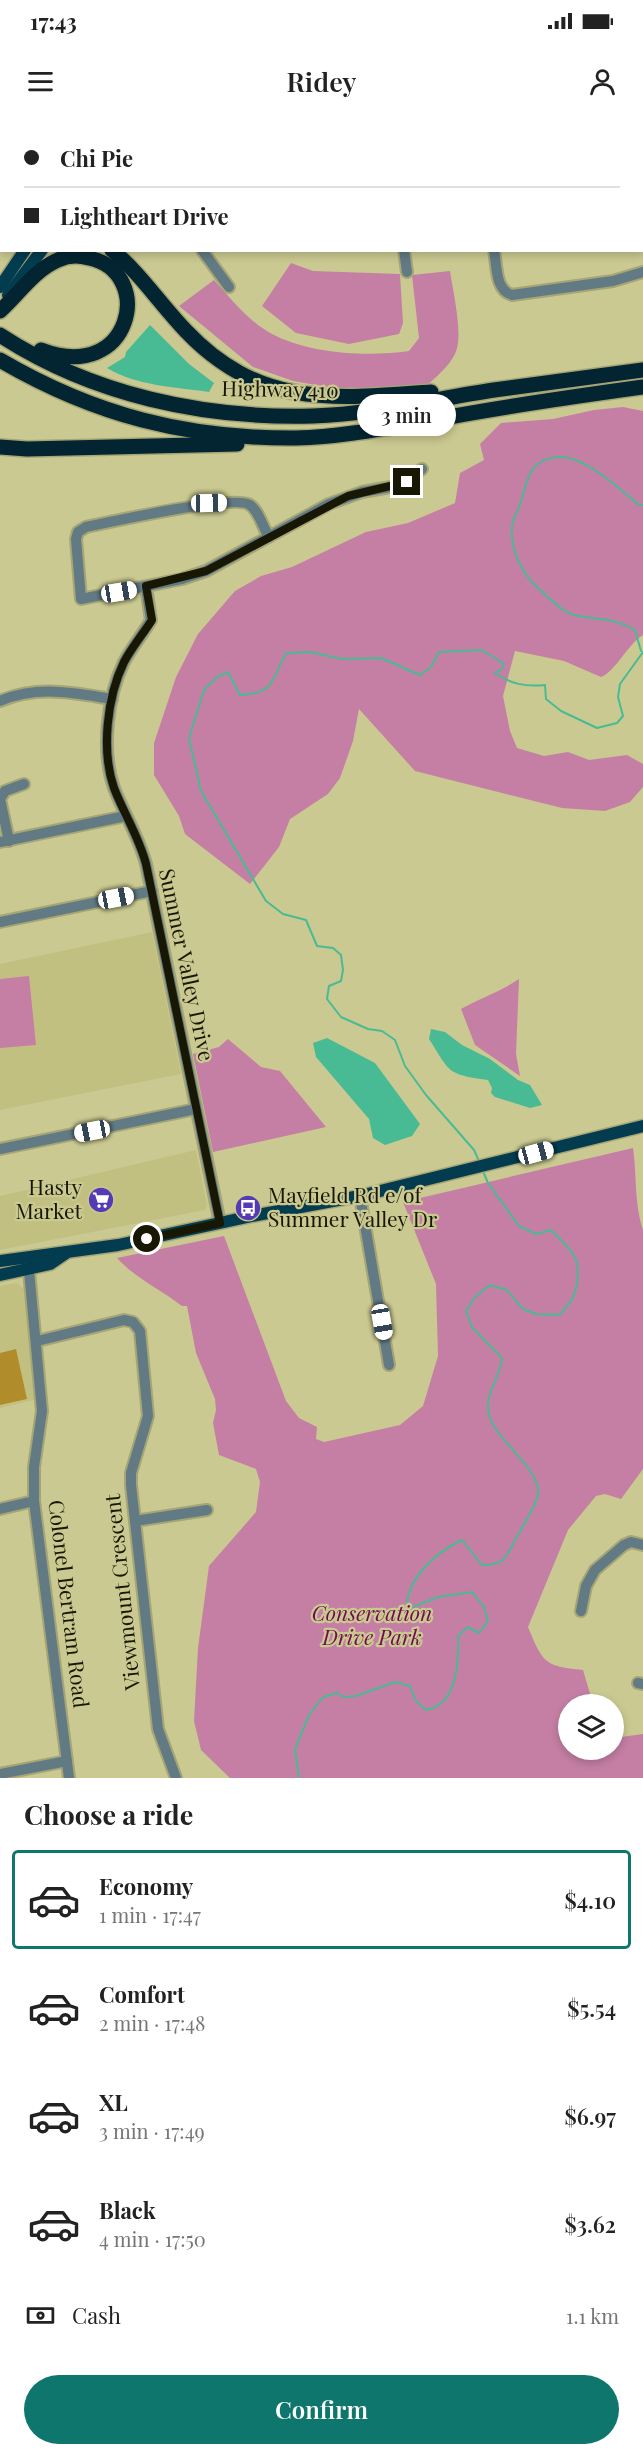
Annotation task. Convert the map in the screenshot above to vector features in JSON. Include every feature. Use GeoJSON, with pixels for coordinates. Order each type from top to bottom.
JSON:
{"type":"FeatureCollection","features":[{"type":"Feature","properties":{"kind":"highway"},"geometry":{"type":"LineString","coordinates":[[114,252],[133,268],[185,331],[205,349],[239,374],[272,388],[294,394],[338,398],[468,389],[491,391]]}},
{"type":"Feature","properties":{"kind":"highway"},"geometry":{"type":"LineString","coordinates":[[0,333],[63,356],[89,356],[114,342],[125,323],[127,301],[117,275],[93,255],[59,259],[33,276],[1,307]]}},
{"type":"Feature","properties":{"kind":"highway","name":"Highway 410"},"geometry":{"type":"LineString","coordinates":[[0,333],[27,352],[86,380],[140,397],[228,412],[314,416],[373,410],[643,370]]}},
{"type":"Feature","properties":{"kind":"highway","name":"Highway 410"},"geometry":{"type":"LineString","coordinates":[[0,360],[68,396],[142,422],[187,431],[224,435],[298,438],[381,428],[543,400],[643,387]]}},
{"type":"Feature","properties":{"kind":"highway"},"geometry":{"type":"LineString","coordinates":[[0,447],[27,449],[222,445],[282,442],[298,438]]}},
{"type":"Feature","properties":{"kind":"main road"},"geometry":{"type":"LineString","coordinates":[[0,287],[24,252]]}},
{"type":"Feature","properties":{"kind":"main road"},"geometry":{"type":"LineString","coordinates":[[1,307],[41,252]]}},
{"type":"Feature","properties":{"kind":"main road"},"geometry":{"type":"LineString","coordinates":[[0,1261],[50,1264],[69,1252],[118,1245],[360,1196],[643,1126]]}},
{"type":"Feature","properties":{"kind":"main road"},"geometry":{"type":"LineString","coordinates":[[0,1275],[28,1263]]}},
{"type":"Feature","properties":{"kind":"street"},"geometry":{"type":"LineString","coordinates":[[203,252],[229,287]]}},
{"type":"Feature","properties":{"kind":"street"},"geometry":{"type":"LineString","coordinates":[[404,252],[407,272]]}},
{"type":"Feature","properties":{"kind":"street"},"geometry":{"type":"LineString","coordinates":[[494,252],[500,285],[505,292],[512,295],[613,281],[643,272]]}},
{"type":"Feature","properties":{"kind":"street"},"geometry":{"type":"LineString","coordinates":[[268,537],[253,508],[244,502],[202,504],[86,527],[78,532],[76,539],[81,599],[206,571],[348,496],[402,485],[422,469]]}},
{"type":"Feature","properties":{"kind":"street","name":"Summer Valley Drive"},"geometry":{"type":"LineString","coordinates":[[146,586],[152,620],[124,663],[112,699],[108,738],[110,769],[113,784],[143,851],[220,1223]]}},
{"type":"Feature","properties":{"kind":"street"},"geometry":{"type":"LineString","coordinates":[[0,701],[20,694],[48,690],[112,699]]}},
{"type":"Feature","properties":{"kind":"street"},"geometry":{"type":"LineString","coordinates":[[24,784],[8,789],[0,799],[5,842],[126,816]]}},
{"type":"Feature","properties":{"kind":"street"},"geometry":{"type":"LineString","coordinates":[[0,922],[152,891]]}},
{"type":"Feature","properties":{"kind":"street"},"geometry":{"type":"LineString","coordinates":[[0,1149],[196,1109]]}},
{"type":"Feature","properties":{"kind":"street"},"geometry":{"type":"LineString","coordinates":[[360,1196],[389,1365]]}},
{"type":"Feature","properties":{"kind":"street","name":"Colonel Bertram Road"},"geometry":{"type":"LineString","coordinates":[[28,1263],[37,1341],[42,1424],[34,1467],[34,1501],[69,1778]]}},
{"type":"Feature","properties":{"kind":"street","name":"Viewmount Crescent"},"geometry":{"type":"LineString","coordinates":[[37,1341],[124,1320],[133,1322],[140,1331],[148,1403],[145,1429],[131,1473],[158,1729],[176,1778]]}},
{"type":"Feature","properties":{"kind":"street"},"geometry":{"type":"LineString","coordinates":[[0,1509],[34,1501]]}},
{"type":"Feature","properties":{"kind":"street"},"geometry":{"type":"LineString","coordinates":[[135,1521],[207,1510]]}},
{"type":"Feature","properties":{"kind":"street"},"geometry":{"type":"LineString","coordinates":[[580,1611],[586,1586],[595,1570],[624,1545],[631,1542],[643,1545]]}},
{"type":"Feature","properties":{"kind":"street"},"geometry":{"type":"LineString","coordinates":[[0,1774],[68,1761]]}},
{"type":"Feature","properties":{"kind":"shaded area"},"geometry":{"type":"Polygon","coordinates":[[[150,325],[189,364],[214,383],[209,392],[143,382],[107,368],[125,357],[126,352],[150,325]]]}},
{"type":"Feature","properties":{"kind":"shaded area"},"geometry":{"type":"Polygon","coordinates":[[[152,932],[181,1074],[0,1110],[0,964],[152,932]]]}},
{"type":"Feature","properties":{"kind":"shaded area"},"geometry":{"type":"Polygon","coordinates":[[[431,1029],[445,1032],[462,1045],[490,1059],[518,1080],[530,1085],[542,1105],[530,1108],[495,1097],[491,1093],[492,1088],[488,1080],[464,1076],[451,1070],[429,1039],[431,1029]]]}},
{"type":"Feature","properties":{"kind":"shaded area"},"geometry":{"type":"Polygon","coordinates":[[[327,1038],[375,1063],[420,1124],[412,1136],[385,1145],[373,1138],[369,1119],[316,1057],[313,1043],[327,1038]]]}},
{"type":"Feature","properties":{"kind":"shaded area"},"geometry":{"type":"Polygon","coordinates":[[[196,1150],[207,1205],[205,1210],[0,1250],[0,1196],[196,1150]]]}},
{"type":"Feature","properties":{"kind":"shaded area"},"geometry":{"type":"Polygon","coordinates":[[[17,1283],[24,1289],[34,1400],[0,1408],[0,1286],[17,1283]]]}},
{"type":"Feature","properties":{"kind":"green space"},"geometry":{"type":"Polygon","coordinates":[[[291,263],[313,271],[400,274],[403,323],[399,334],[349,344],[296,333],[262,306],[291,263]]]}},
{"type":"Feature","properties":{"kind":"green space"},"geometry":{"type":"Polygon","coordinates":[[[450,271],[458,321],[457,348],[449,363],[428,385],[350,391],[293,381],[253,367],[179,306],[214,280],[256,323],[287,341],[321,350],[358,354],[409,351],[419,338],[412,275],[450,271]]]}},
{"type":"Feature","properties":{"kind":"green space"},"geometry":{"type":"Polygon","coordinates":[[[623,407],[643,411],[643,635],[612,669],[601,677],[564,661],[515,651],[503,696],[510,731],[517,748],[544,756],[568,752],[589,760],[627,755],[643,764],[643,787],[630,802],[605,811],[562,808],[415,771],[359,709],[353,741],[340,778],[328,794],[290,819],[279,847],[250,884],[185,834],[179,816],[154,775],[154,743],[176,677],[198,634],[235,591],[261,576],[292,567],[366,532],[408,523],[455,503],[460,473],[484,460],[480,444],[501,423],[553,419],[594,410],[623,407]]]}},
{"type":"Feature","properties":{"kind":"green space"},"geometry":{"type":"Polygon","coordinates":[[[29,976],[36,1045],[0,1048],[0,979],[29,976]]]}},
{"type":"Feature","properties":{"kind":"green space"},"geometry":{"type":"Polygon","coordinates":[[[519,979],[516,1054],[520,1076],[475,1045],[461,1009],[519,979]]]}},
{"type":"Feature","properties":{"kind":"green space"},"geometry":{"type":"Polygon","coordinates":[[[228,1039],[261,1067],[280,1071],[326,1127],[213,1152],[193,1054],[219,1047],[228,1039]]]}},
{"type":"Feature","properties":{"kind":"green space","name":"Conservation Drive Park"},"geometry":{"type":"Polygon","coordinates":[[[633,1148],[637,1200],[643,1230],[643,1469],[621,1499],[605,1494],[596,1496],[568,1530],[528,1627],[537,1648],[546,1660],[560,1667],[583,1670],[590,1694],[558,1694],[558,1760],[624,1760],[624,1737],[643,1734],[643,1778],[230,1778],[201,1750],[194,1721],[198,1648],[209,1566],[256,1512],[260,1482],[256,1469],[219,1455],[213,1423],[216,1410],[215,1399],[196,1353],[187,1306],[182,1306],[117,1258],[224,1236],[286,1401],[299,1418],[317,1427],[316,1439],[324,1442],[400,1425],[423,1406],[438,1356],[436,1284],[403,1202],[633,1148]]]}},
{"type":"Feature","properties":{"kind":"building"},"geometry":{"type":"Polygon","coordinates":[[[16,1349],[27,1399],[0,1405],[0,1353],[16,1349]]]}},
{"type":"Feature","properties":{"kind":"waterway"},"geometry":{"type":"LineString","coordinates":[[641,651],[635,630],[611,621],[583,617],[565,611],[532,582],[515,552],[512,527],[531,472],[541,462],[558,457],[579,461],[590,467],[639,505],[643,505]]}},
{"type":"Feature","properties":{"kind":"waterway"},"geometry":{"type":"LineString","coordinates":[[479,1161],[474,1150],[426,1095],[405,1066],[395,1040],[382,1031],[368,1029],[341,1017],[327,999],[329,986],[341,981],[343,970],[341,955],[333,948],[317,946],[306,920],[283,914],[266,901],[201,791],[189,738],[204,690],[217,677],[228,672],[240,695],[260,691],[271,683],[286,653],[310,652],[342,659],[381,658],[420,675],[431,667],[439,652],[482,650],[504,664],[502,669],[495,673],[518,684],[545,685],[546,699],[561,711],[597,728],[617,723],[623,716],[618,697],[620,684],[643,652]]}},
{"type":"Feature","properties":{"kind":"waterway"},"geometry":{"type":"LineString","coordinates":[[299,1778],[295,1749],[309,1715],[323,1697],[337,1693],[344,1697],[356,1696],[395,1682],[410,1686],[416,1701],[426,1710],[444,1700],[454,1681],[458,1658],[458,1636],[468,1627],[479,1633],[488,1621],[484,1607],[472,1592],[438,1597],[413,1607],[407,1603],[413,1583],[434,1558],[462,1540],[482,1565],[500,1562],[509,1552],[537,1500],[537,1485],[533,1476],[495,1427],[488,1410],[488,1402],[502,1358],[472,1327],[466,1311],[475,1297],[490,1285],[507,1290],[523,1309],[536,1314],[559,1315],[573,1297],[578,1273],[576,1259],[564,1242],[551,1230],[536,1234],[519,1226],[488,1183],[482,1169]]}},
{"type":"Feature","properties":{"kind":"place","name":"Hasty Market"},"geometry":{"type":"Point","coordinates":[101,1200]}},
{"type":"Feature","properties":{"kind":"place","name":"Mayfield Rd e/of Summer Valley Dr"},"geometry":{"type":"Point","coordinates":[248,1208]}},
{"type":"Feature","properties":{"kind":"route"},"geometry":{"type":"LineString","coordinates":[[147,1239],[220,1223],[143,851],[113,784],[108,754],[112,699],[119,674],[129,654],[152,620],[146,586],[182,579],[206,571],[348,496],[407,482]]}}]}
